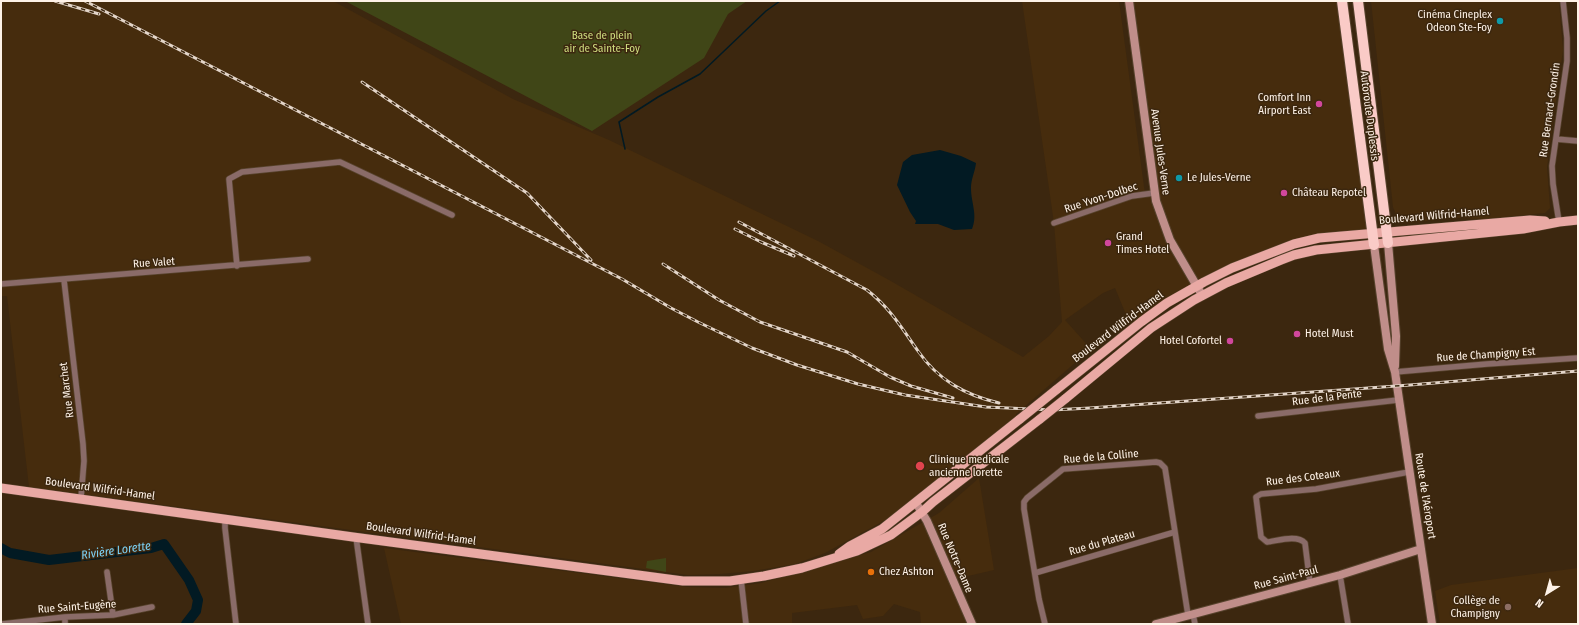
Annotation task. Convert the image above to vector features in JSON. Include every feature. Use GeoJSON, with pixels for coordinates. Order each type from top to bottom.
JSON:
{"type":"FeatureCollection","features":[{"type":"Feature","properties":{"kind":"highway","name":"Autoroute Duplessis"},"geometry":{"type":"LineString","coordinates":[[1342,1],[1373,233]]}},
{"type":"Feature","properties":{"kind":"highway","name":"Autoroute Duplessis"},"geometry":{"type":"LineString","coordinates":[[1358,1],[1388,232]]}},
{"type":"Feature","properties":{"kind":"highway","name":"Route de l'Aéroport"},"geometry":{"type":"LineString","coordinates":[[1388,232],[1388,243]]}},
{"type":"Feature","properties":{"kind":"highway","name":"Route de l'Aéroport"},"geometry":{"type":"LineString","coordinates":[[1373,233],[1374,245]]}},
{"type":"Feature","properties":{"kind":"main road","name":"Boulevard Wilfrid-Hamel"},"geometry":{"type":"LineString","coordinates":[[837,556],[850,546],[882,529],[916,503],[1141,322],[1172,300],[1232,268],[1306,241],[1373,233],[1530,220],[1559,222]]}},
{"type":"Feature","properties":{"kind":"main road","name":"Boulevard Wilfrid-Hamel"},"geometry":{"type":"LineString","coordinates":[[1,488],[81,498],[356,538],[683,581],[709,582],[741,579],[802,568],[857,551],[891,536],[1040,419],[1151,328],[1202,295],[1236,279],[1294,255],[1316,250],[1523,229],[1578,220]]}},
{"type":"Feature","properties":{"kind":"street","name":"Avenue Jules-Verne"},"geometry":{"type":"LineString","coordinates":[[1128,1],[1154,193],[1159,214],[1167,234],[1202,295]]}},
{"type":"Feature","properties":{"kind":"street","name":"Rue Bernard-Grondin"},"geometry":{"type":"LineString","coordinates":[[1559,222],[1552,184],[1553,156],[1567,50],[1563,1]]}},
{"type":"Feature","properties":{"kind":"street"},"geometry":{"type":"LineString","coordinates":[[1556,139],[1578,140]]}},
{"type":"Feature","properties":{"kind":"street"},"geometry":{"type":"LineString","coordinates":[[237,266],[229,180],[242,172],[340,162],[452,215]]}},
{"type":"Feature","properties":{"kind":"street","name":"Rue Yvon-Dolbec"},"geometry":{"type":"LineString","coordinates":[[1054,224],[1132,196],[1154,193]]}},
{"type":"Feature","properties":{"kind":"street","name":"Route de l'Aéroport"},"geometry":{"type":"LineString","coordinates":[[1388,243],[1396,336],[1395,372],[1398,400],[1432,624]]}},
{"type":"Feature","properties":{"kind":"street","name":"Route de l'Aéroport"},"geometry":{"type":"LineString","coordinates":[[1374,245],[1388,349],[1395,372]]}},
{"type":"Feature","properties":{"kind":"street","name":"Rue Valet"},"geometry":{"type":"LineString","coordinates":[[1,284],[237,266],[308,259]]}},
{"type":"Feature","properties":{"kind":"street","name":"Rue Marchet"},"geometry":{"type":"LineString","coordinates":[[64,280],[83,444],[84,461],[81,498]]}},
{"type":"Feature","properties":{"kind":"street","name":"Rue de Champigny Est"},"geometry":{"type":"LineString","coordinates":[[1395,372],[1578,358]]}},
{"type":"Feature","properties":{"kind":"street","name":"Rue de la Pente"},"geometry":{"type":"LineString","coordinates":[[1258,416],[1398,400]]}},
{"type":"Feature","properties":{"kind":"street","name":"Rue de la Colline"},"geometry":{"type":"LineString","coordinates":[[1045,624],[1038,599],[1024,502],[1063,469],[1156,462],[1160,463],[1165,468],[1190,615],[1195,624]]}},
{"type":"Feature","properties":{"kind":"street","name":"Rue des Coteaux"},"geometry":{"type":"LineString","coordinates":[[1310,583],[1305,543],[1302,540],[1297,539],[1267,542],[1261,537],[1256,497],[1261,494],[1316,489],[1409,472]]}},
{"type":"Feature","properties":{"kind":"street","name":"Rue Notre-Dame"},"geometry":{"type":"LineString","coordinates":[[916,503],[928,522],[972,624]]}},
{"type":"Feature","properties":{"kind":"street"},"geometry":{"type":"LineString","coordinates":[[225,519],[236,624]]}},
{"type":"Feature","properties":{"kind":"street","name":"Rue du Plateau"},"geometry":{"type":"LineString","coordinates":[[1035,573],[1175,532]]}},
{"type":"Feature","properties":{"kind":"street"},"geometry":{"type":"LineString","coordinates":[[356,538],[368,624]]}},
{"type":"Feature","properties":{"kind":"street","name":"Rue Saint-Paul"},"geometry":{"type":"LineString","coordinates":[[1156,624],[1340,575],[1421,549]]}},
{"type":"Feature","properties":{"kind":"street"},"geometry":{"type":"LineString","coordinates":[[107,572],[113,616]]}},
{"type":"Feature","properties":{"kind":"street"},"geometry":{"type":"LineString","coordinates":[[1340,575],[1348,624]]}},
{"type":"Feature","properties":{"kind":"street"},"geometry":{"type":"LineString","coordinates":[[741,579],[746,624]]}},
{"type":"Feature","properties":{"kind":"street","name":"Rue Saint-Eugène"},"geometry":{"type":"LineString","coordinates":[[2,624],[65,617],[113,616],[152,607]]}},
{"type":"Feature","properties":{"kind":"street"},"geometry":{"type":"LineString","coordinates":[[65,617],[65,624]]}},
{"type":"Feature","properties":{"kind":"shaded area"},"geometry":{"type":"Polygon","coordinates":[[[1,1],[333,1],[513,99],[609,140],[818,241],[1023,357],[1049,336],[1062,322],[1054,223],[1022,1],[1119,1],[1145,194],[1154,193],[1129,1],[1342,1],[1373,233],[1319,238],[1232,268],[1132,329],[1115,288],[1103,293],[1065,320],[1091,349],[1016,414],[1020,425],[889,518],[825,553],[795,564],[753,571],[688,575],[29,487],[7,296],[1,296],[1,1]]]}},
{"type":"Feature","properties":{"kind":"shaded area"},"geometry":{"type":"Polygon","coordinates":[[[1371,1],[1559,1],[1563,50],[1547,167],[1550,208],[1545,213],[1485,219],[1459,218],[1406,223],[1399,222],[1393,207],[1371,1]]]}},
{"type":"Feature","properties":{"kind":"shaded area"},"geometry":{"type":"Polygon","coordinates":[[[979,478],[994,570],[955,579],[972,624],[921,624],[920,612],[894,604],[883,616],[863,619],[857,605],[792,613],[792,624],[401,624],[384,548],[688,587],[725,588],[761,583],[871,552],[939,513],[979,478]]]}},
{"type":"Feature","properties":{"kind":"shaded area","name":"Collège de Champigny"},"geometry":{"type":"Polygon","coordinates":[[[1578,568],[1578,624],[1440,624],[1435,591],[1451,585],[1578,568]]]}},
{"type":"Feature","properties":{"kind":"green space","name":"Base de plein air de Sainte-Foy"},"geometry":{"type":"Polygon","coordinates":[[[345,1],[747,1],[728,14],[704,58],[592,131],[345,1]]]}},
{"type":"Feature","properties":{"kind":"green space"},"geometry":{"type":"Polygon","coordinates":[[[666,558],[666,572],[646,568],[647,561],[666,558]]]}},
{"type":"Feature","properties":{"kind":"water"},"geometry":{"type":"Polygon","coordinates":[[[940,150],[961,156],[976,163],[971,185],[974,214],[974,224],[972,229],[954,230],[938,224],[915,224],[916,221],[897,185],[903,162],[912,155],[940,150]]]}},
{"type":"Feature","properties":{"kind":"waterway"},"geometry":{"type":"LineString","coordinates":[[625,149],[619,122],[658,97],[700,74],[766,11],[780,1]]}},
{"type":"Feature","properties":{"kind":"waterway","name":"Rivière Lorette"},"geometry":{"type":"LineString","coordinates":[[1,548],[10,553],[49,560],[151,548],[164,544],[189,580],[198,600],[196,611],[186,624]]}},
{"type":"Feature","properties":{"kind":"railway"},"geometry":{"type":"LineString","coordinates":[[55,1],[99,14]]}},
{"type":"Feature","properties":{"kind":"railway"},"geometry":{"type":"LineString","coordinates":[[85,1],[622,279],[698,322],[752,348],[797,365],[858,384],[905,395],[986,407],[1052,410],[1410,385],[1578,371]]}},
{"type":"Feature","properties":{"kind":"railway"},"geometry":{"type":"LineString","coordinates":[[362,82],[527,193],[591,260]]}},
{"type":"Feature","properties":{"kind":"railway"},"geometry":{"type":"LineString","coordinates":[[739,222],[867,290],[889,311],[926,361],[943,378],[975,396],[999,403]]}},
{"type":"Feature","properties":{"kind":"railway"},"geometry":{"type":"LineString","coordinates":[[735,229],[794,256]]}},
{"type":"Feature","properties":{"kind":"railway"},"geometry":{"type":"LineString","coordinates":[[663,264],[719,300],[760,322],[847,352],[890,377],[911,386],[953,398]]}},
{"type":"Feature","properties":{"kind":"place","name":"Cinéma Cineplex Odeon Ste-Foy"},"geometry":{"type":"Point","coordinates":[1500,21]}},
{"type":"Feature","properties":{"kind":"place","name":"Comfort Inn Airport East"},"geometry":{"type":"Point","coordinates":[1319,104]}},
{"type":"Feature","properties":{"kind":"place","name":"Le Jules-Verne"},"geometry":{"type":"Point","coordinates":[1179,178]}},
{"type":"Feature","properties":{"kind":"place","name":"Château Repotel"},"geometry":{"type":"Point","coordinates":[1284,193]}},
{"type":"Feature","properties":{"kind":"place","name":"Grand Times Hotel"},"geometry":{"type":"Point","coordinates":[1108,243]}},
{"type":"Feature","properties":{"kind":"place","name":"Hotel Must"},"geometry":{"type":"Point","coordinates":[1297,334]}},
{"type":"Feature","properties":{"kind":"place","name":"Hotel Cofortel"},"geometry":{"type":"Point","coordinates":[1230,341]}},
{"type":"Feature","properties":{"kind":"place","name":"Clinique medicale ancienne lorette"},"geometry":{"type":"Point","coordinates":[920,466]}},
{"type":"Feature","properties":{"kind":"place","name":"Chez Ashton"},"geometry":{"type":"Point","coordinates":[871,572]}},
{"type":"Feature","properties":{"kind":"place","name":"Collège de Champigny"},"geometry":{"type":"Point","coordinates":[1508,607]}}]}
